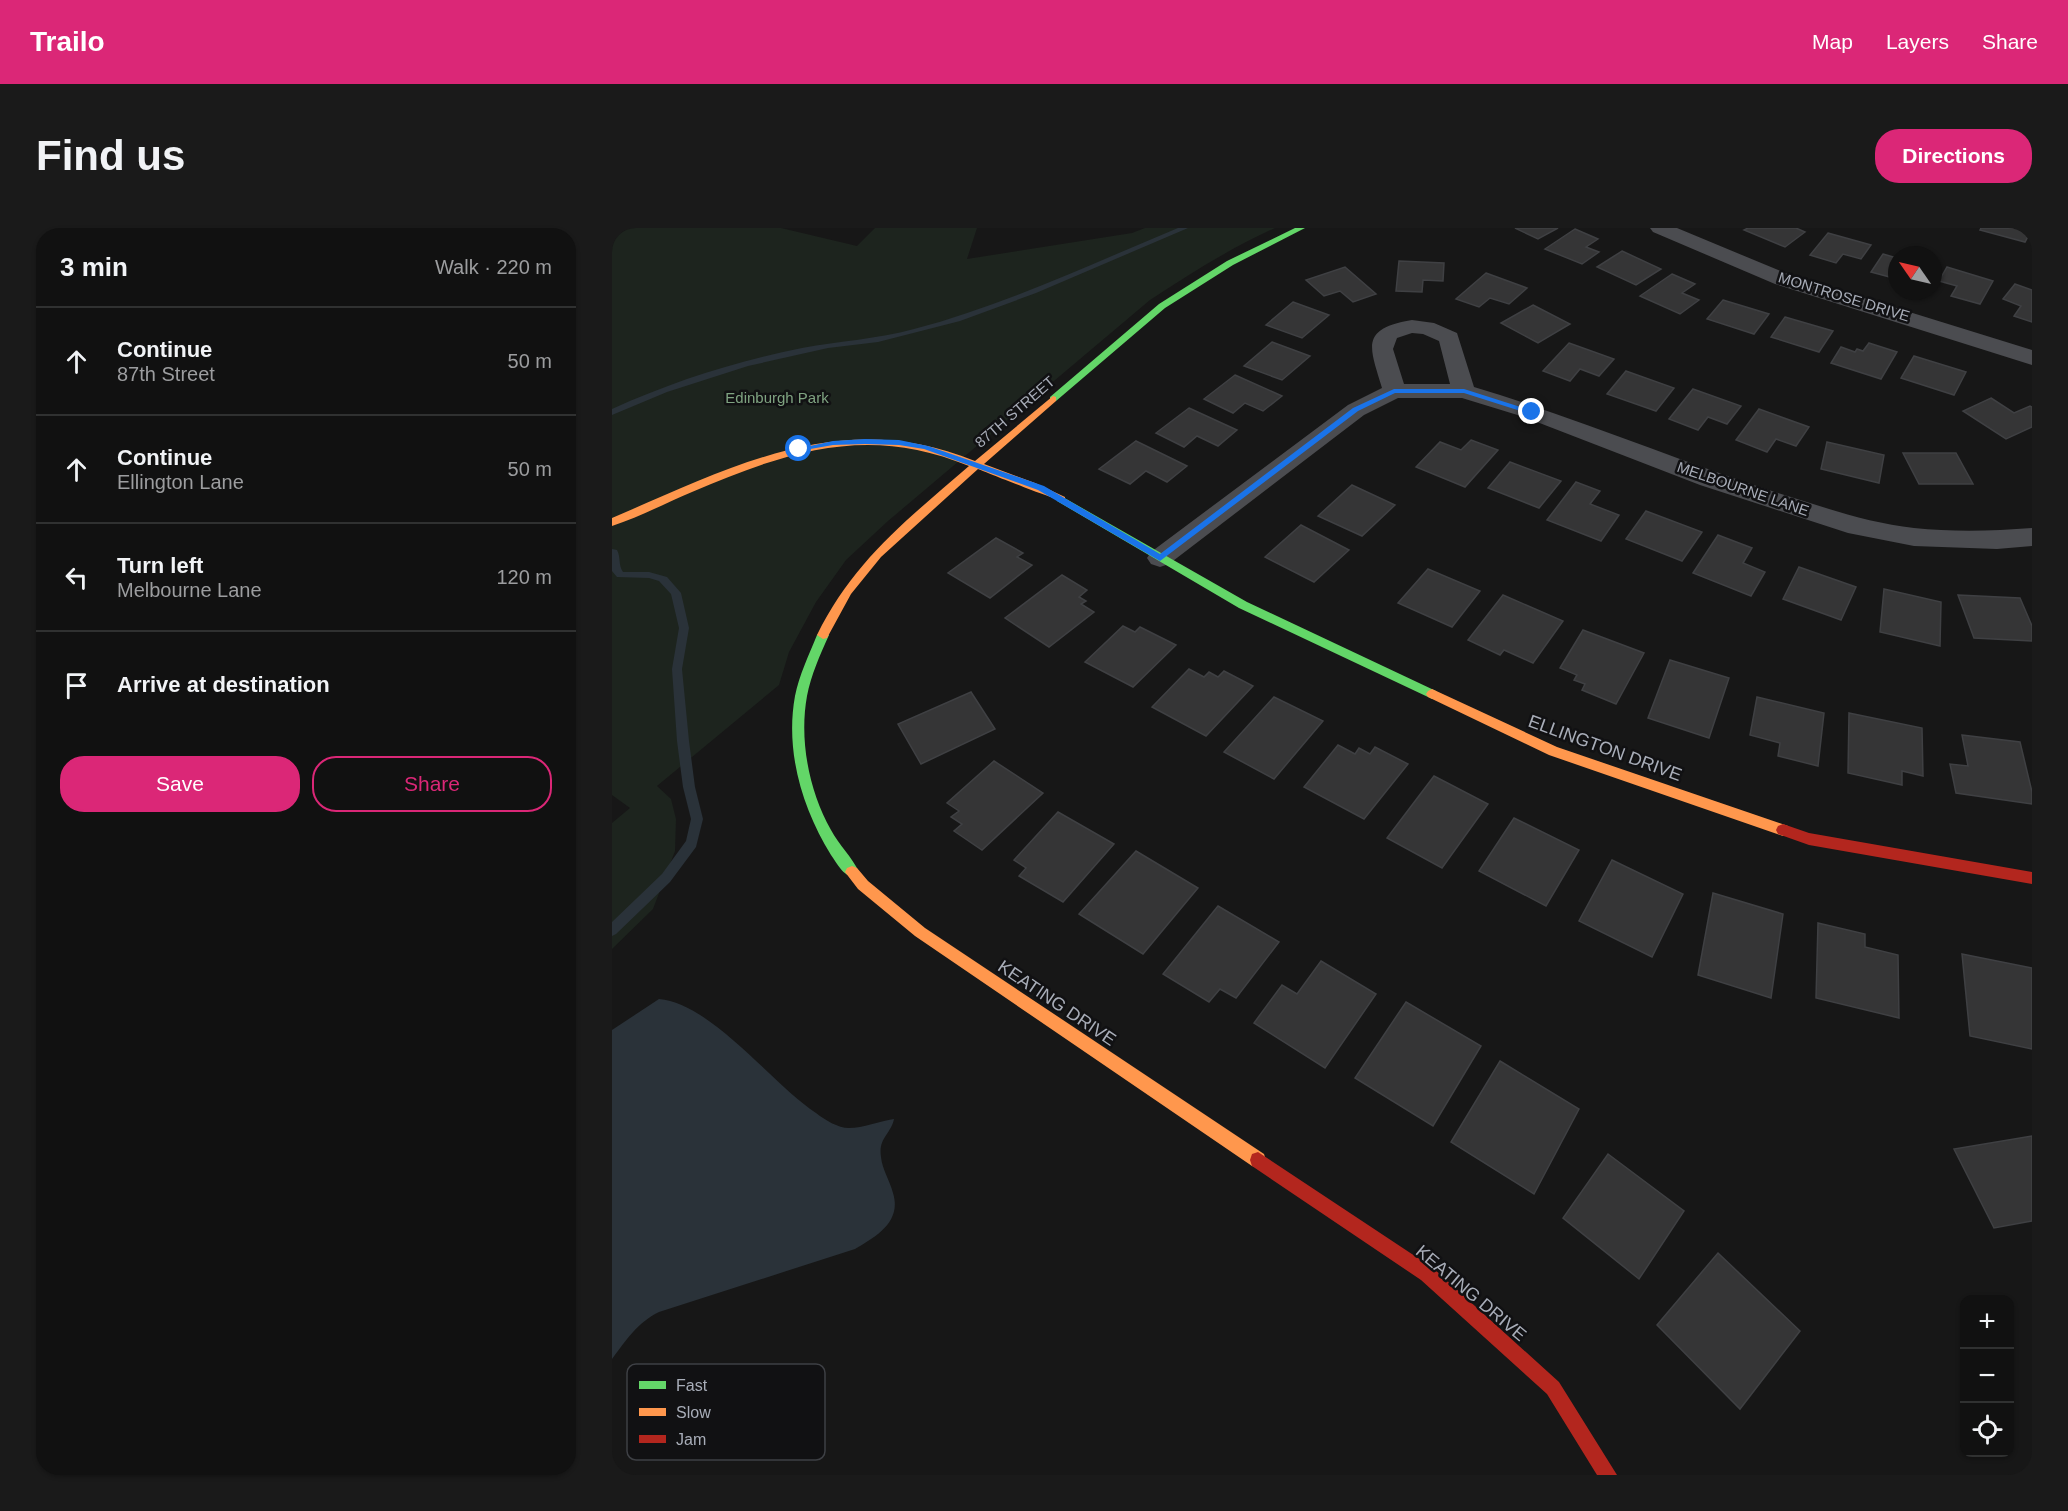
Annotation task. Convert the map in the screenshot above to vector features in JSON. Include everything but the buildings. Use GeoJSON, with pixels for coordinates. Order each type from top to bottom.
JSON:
{"type":"FeatureCollection","features":[{"type":"Feature","properties":{"kind":"street","name":"87TH STREET"},"geometry":{"type":"LineString","coordinates":[[612,522],[766,459],[799,449],[833,443],[899,442],[926,447],[978,466],[1162,306],[1230,263],[1301,228]]}},
{"type":"Feature","properties":{"kind":"street","name":"MONTROSE DRIVE"},"geometry":{"type":"LineString","coordinates":[[1660,228],[1731,260],[1799,285],[1959,333],[2032,358]]}},
{"type":"Feature","properties":{"kind":"street"},"geometry":{"type":"LineString","coordinates":[[1394,391],[1382,349],[1387,334],[1404,326],[1431,327],[1449,338],[1464,391]]}},
{"type":"Feature","properties":{"kind":"street","name":"MELBOURNE LANE"},"geometry":{"type":"LineString","coordinates":[[1160,558],[1356,410],[1394,391],[1464,391],[1532,412],[1719,482],[1848,524],[1914,537],[1997,540],[2032,537]]}},
{"type":"Feature","properties":{"kind":"street","name":"ELLINGTON DRIVE"},"geometry":{"type":"LineString","coordinates":[[978,466],[1041,488],[1243,605],[1553,751],[1809,839],[2032,878]]}},
{"type":"Feature","properties":{"kind":"street","name":"KEATING DRIVE"},"geometry":{"type":"LineString","coordinates":[[978,466],[908,524],[867,563],[836,607],[815,653],[801,704],[801,758],[812,809],[834,851],[863,885],[920,932],[1427,1274],[1554,1388],[1608,1475]]}},
{"type":"Feature","properties":{"kind":"green space","name":"Edinburgh Park"},"geometry":{"type":"Polygon","coordinates":[[[612,228],[781,228],[857,246],[875,228],[977,228],[967,259],[1132,233],[1145,228],[1275,228],[1211,261],[1150,300],[888,521],[846,560],[816,602],[789,652],[779,685],[657,786],[671,799],[676,819],[675,851],[653,909],[612,949],[612,823],[630,808],[612,795],[612,228]]]}},
{"type":"Feature","properties":{"kind":"shaded area"},"geometry":{"type":"Polygon","coordinates":[[[659,999],[679,1004],[699,1014],[720,1029],[799,1100],[832,1123],[840,1127],[854,1128],[894,1119],[881,1145],[881,1157],[893,1193],[894,1212],[879,1234],[855,1249],[651,1316],[638,1326],[612,1359],[612,1030],[659,999]]]}},
{"type":"Feature","properties":{"kind":"waterway"},"geometry":{"type":"LineString","coordinates":[[612,412],[691,380],[745,364],[828,346],[878,340],[957,319],[1034,291],[1184,228]]}},
{"type":"Feature","properties":{"kind":"waterway"},"geometry":{"type":"LineString","coordinates":[[612,930],[666,878],[692,843],[697,819],[689,787],[683,741],[677,669],[684,628],[676,593],[663,579],[649,575],[620,575],[615,568],[614,552]]}},
{"type":"Feature","properties":{"kind":"traffic: fast"},"geometry":{"type":"LineString","coordinates":[[1053,399],[1162,306],[1230,263],[1301,228]]}},
{"type":"Feature","properties":{"kind":"traffic: fast"},"geometry":{"type":"LineString","coordinates":[[1061,499],[1243,605],[1432,694]]}},
{"type":"Feature","properties":{"kind":"traffic: fast"},"geometry":{"type":"LineString","coordinates":[[823,635],[801,696],[800,750],[803,772],[816,815],[826,835],[852,872]]}},
{"type":"Feature","properties":{"kind":"traffic: slow"},"geometry":{"type":"LineString","coordinates":[[823,635],[847,591],[877,554],[1053,399]]}},
{"type":"Feature","properties":{"kind":"traffic: slow"},"geometry":{"type":"LineString","coordinates":[[612,522],[764,460],[804,449],[844,443],[884,441],[925,447],[1022,481],[1061,499]]}},
{"type":"Feature","properties":{"kind":"traffic: slow"},"geometry":{"type":"LineString","coordinates":[[1432,694],[1553,751],[1783,830]]}},
{"type":"Feature","properties":{"kind":"traffic: slow"},"geometry":{"type":"LineString","coordinates":[[852,872],[863,885],[920,932],[1258,1160]]}},
{"type":"Feature","properties":{"kind":"traffic: jam"},"geometry":{"type":"LineString","coordinates":[[1783,830],[1809,839],[2032,878]]}},
{"type":"Feature","properties":{"kind":"traffic: jam"},"geometry":{"type":"LineString","coordinates":[[1258,1160],[1427,1274],[1553,1388],[1608,1475]]}},
{"type":"Feature","properties":{"kind":"route"},"geometry":{"type":"LineString","coordinates":[[799,449],[833,443],[865,442],[899,442],[926,447],[1041,488],[1160,558],[1356,410],[1394,391],[1464,391],[1532,412]]}}]}
